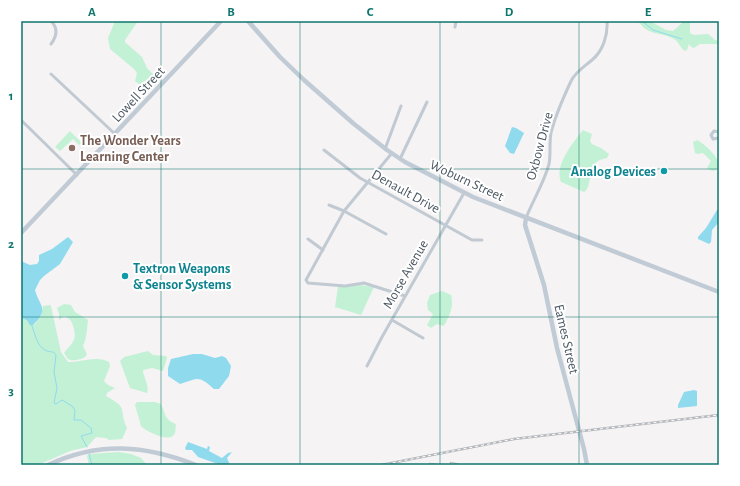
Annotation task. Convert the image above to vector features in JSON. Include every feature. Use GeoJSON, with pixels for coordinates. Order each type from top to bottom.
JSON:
{"type":"FeatureCollection","features":[{"type":"Feature","properties":{"kind":"main road","name":"Lowell Street"},"geometry":{"type":"LineString","coordinates":[[21,233],[221,21]]}},
{"type":"Feature","properties":{"kind":"main road","name":"Woburn Street"},"geometry":{"type":"LineString","coordinates":[[248,21],[287,65],[354,124],[400,159],[464,193],[719,292]]}},
{"type":"Feature","properties":{"kind":"main road","name":"Eames Street"},"geometry":{"type":"LineString","coordinates":[[526,218],[525,225],[544,288],[558,355],[587,465]]}},
{"type":"Feature","properties":{"kind":"main road"},"geometry":{"type":"LineString","coordinates":[[48,465],[84,452],[117,448],[149,451],[196,465]]}},
{"type":"Feature","properties":{"kind":"street"},"geometry":{"type":"LineString","coordinates":[[51,21],[55,26],[56,35],[51,44]]}},
{"type":"Feature","properties":{"kind":"street"},"geometry":{"type":"LineString","coordinates":[[455,27],[456,21]]}},
{"type":"Feature","properties":{"kind":"street","name":"Oxbow Drive"},"geometry":{"type":"LineString","coordinates":[[526,218],[548,168],[552,132],[569,84],[578,71],[593,59],[600,51],[606,34],[607,21]]}},
{"type":"Feature","properties":{"kind":"street"},"geometry":{"type":"LineString","coordinates":[[51,74],[115,134]]}},
{"type":"Feature","properties":{"kind":"street"},"geometry":{"type":"LineString","coordinates":[[400,159],[427,102]]}},
{"type":"Feature","properties":{"kind":"street"},"geometry":{"type":"LineString","coordinates":[[385,148],[401,106]]}},
{"type":"Feature","properties":{"kind":"street"},"geometry":{"type":"LineString","coordinates":[[21,120],[77,175]]}},
{"type":"Feature","properties":{"kind":"street"},"geometry":{"type":"LineString","coordinates":[[719,132],[714,131],[711,135],[713,139],[719,138]]}},
{"type":"Feature","properties":{"kind":"street","name":"Denault Drive"},"geometry":{"type":"LineString","coordinates":[[324,150],[348,170],[368,182],[473,241],[482,240]]}},
{"type":"Feature","properties":{"kind":"street"},"geometry":{"type":"LineString","coordinates":[[392,153],[344,211],[306,280],[308,282],[345,286],[366,284],[405,296]]}},
{"type":"Feature","properties":{"kind":"street","name":"Morse Avenue"},"geometry":{"type":"LineString","coordinates":[[367,366],[464,193]]}},
{"type":"Feature","properties":{"kind":"street"},"geometry":{"type":"LineString","coordinates":[[329,205],[344,211],[386,234]]}},
{"type":"Feature","properties":{"kind":"street"},"geometry":{"type":"LineString","coordinates":[[308,239],[323,250]]}},
{"type":"Feature","properties":{"kind":"street"},"geometry":{"type":"LineString","coordinates":[[392,320],[423,338]]}},
{"type":"Feature","properties":{"kind":"green space"},"geometry":{"type":"Polygon","coordinates":[[[115,21],[138,21],[125,42],[142,57],[147,68],[157,78],[158,80],[156,83],[144,81],[142,85],[140,85],[135,81],[137,73],[134,69],[110,49],[108,38],[115,21]]]}},
{"type":"Feature","properties":{"kind":"green space"},"geometry":{"type":"Polygon","coordinates":[[[638,21],[650,21],[666,30],[673,31],[684,21],[690,21],[690,33],[694,35],[708,34],[715,40],[719,41],[719,44],[700,44],[694,48],[689,44],[687,50],[685,51],[674,39],[651,32],[642,26],[638,21]]]}},
{"type":"Feature","properties":{"kind":"green space"},"geometry":{"type":"Polygon","coordinates":[[[583,130],[592,134],[590,141],[592,144],[609,154],[607,158],[599,160],[595,164],[588,186],[584,192],[561,182],[560,175],[562,162],[566,154],[583,130]]]}},
{"type":"Feature","properties":{"kind":"green space"},"geometry":{"type":"Polygon","coordinates":[[[70,131],[82,143],[79,145],[73,139],[60,151],[55,147],[70,131]]]}},
{"type":"Feature","properties":{"kind":"green space"},"geometry":{"type":"Polygon","coordinates":[[[697,140],[713,153],[719,163],[718,169],[713,171],[708,169],[707,168],[711,161],[703,153],[695,153],[693,142],[697,140]]]}},
{"type":"Feature","properties":{"kind":"green space"},"geometry":{"type":"Polygon","coordinates":[[[21,272],[34,325],[41,316],[43,306],[50,305],[61,352],[68,362],[100,359],[109,362],[110,366],[104,381],[108,385],[115,388],[107,393],[106,396],[121,407],[124,422],[127,428],[122,439],[109,440],[106,438],[96,437],[87,447],[70,451],[38,465],[21,465],[21,272]]]}},
{"type":"Feature","properties":{"kind":"green space"},"geometry":{"type":"Polygon","coordinates":[[[360,285],[374,287],[361,315],[335,307],[338,287],[360,285]]]}},
{"type":"Feature","properties":{"kind":"green space"},"geometry":{"type":"Polygon","coordinates":[[[442,291],[451,295],[451,310],[447,321],[443,326],[437,324],[431,328],[427,325],[433,314],[428,310],[427,303],[430,295],[442,291]]]}},
{"type":"Feature","properties":{"kind":"green space"},"geometry":{"type":"Polygon","coordinates":[[[64,304],[71,305],[75,312],[88,320],[83,346],[87,354],[85,357],[79,359],[70,360],[64,353],[72,344],[75,335],[73,324],[69,319],[65,316],[60,320],[59,319],[57,308],[64,304]]]}},
{"type":"Feature","properties":{"kind":"green space"},"geometry":{"type":"Polygon","coordinates":[[[148,351],[153,355],[166,356],[167,358],[163,371],[152,368],[143,370],[148,387],[147,393],[130,388],[120,361],[124,357],[148,351]]]}},
{"type":"Feature","properties":{"kind":"green space"},"geometry":{"type":"Polygon","coordinates":[[[137,402],[155,402],[161,404],[168,419],[176,424],[173,436],[160,436],[143,428],[141,426],[135,405],[137,402]]]}},
{"type":"Feature","properties":{"kind":"green space"},"geometry":{"type":"Polygon","coordinates":[[[119,452],[131,454],[141,458],[147,465],[89,465],[87,456],[89,454],[119,452]]]}},
{"type":"Feature","properties":{"kind":"water"},"geometry":{"type":"Polygon","coordinates":[[[512,127],[524,133],[514,154],[510,153],[505,146],[512,127]]]}},
{"type":"Feature","properties":{"kind":"water"},"geometry":{"type":"Polygon","coordinates":[[[717,210],[719,210],[719,222],[712,230],[711,242],[709,244],[698,239],[698,237],[706,228],[717,210]]]}},
{"type":"Feature","properties":{"kind":"water"},"geometry":{"type":"Polygon","coordinates":[[[68,237],[73,242],[60,264],[40,280],[35,290],[42,311],[38,320],[32,326],[28,321],[21,317],[21,261],[30,265],[37,264],[39,261],[39,255],[52,249],[68,237]]]}},
{"type":"Feature","properties":{"kind":"water"},"geometry":{"type":"Polygon","coordinates":[[[193,354],[202,354],[215,358],[222,356],[226,358],[231,366],[229,376],[219,389],[214,389],[205,381],[198,379],[180,384],[168,376],[168,368],[171,359],[193,354]]]}},
{"type":"Feature","properties":{"kind":"water"},"geometry":{"type":"Polygon","coordinates":[[[694,390],[697,391],[697,406],[678,408],[684,392],[694,390]]]}},
{"type":"Feature","properties":{"kind":"water"},"geometry":{"type":"Polygon","coordinates":[[[188,442],[207,449],[208,446],[210,447],[209,451],[222,458],[228,453],[232,452],[227,458],[230,465],[221,465],[198,457],[192,450],[186,450],[185,448],[188,442]]]}},
{"type":"Feature","properties":{"kind":"waterway"},"geometry":{"type":"LineString","coordinates":[[642,21],[653,30],[682,39]]}},
{"type":"Feature","properties":{"kind":"waterway"},"geometry":{"type":"LineString","coordinates":[[32,326],[40,346],[56,355],[54,372],[57,388],[54,403],[56,404],[62,400],[72,406],[75,410],[74,420],[81,420],[91,428],[92,433],[81,436],[87,447]]}},
{"type":"Feature","properties":{"kind":"waterway"},"geometry":{"type":"LineString","coordinates":[[89,454],[92,465]]}},
{"type":"Feature","properties":{"kind":"railway"},"geometry":{"type":"LineString","coordinates":[[381,465],[514,439],[719,415]]}},
{"type":"Feature","properties":{"kind":"railway"},"geometry":{"type":"LineString","coordinates":[[451,463],[459,465]]}},
{"type":"Feature","properties":{"kind":"railway"},"geometry":{"type":"LineString","coordinates":[[430,464],[436,465]]}},
{"type":"Feature","properties":{"kind":"place","name":"The Wonder Years Learning Center"},"geometry":{"type":"Point","coordinates":[72,148]}},
{"type":"Feature","properties":{"kind":"place","name":"Analog Devices"},"geometry":{"type":"Point","coordinates":[664,171]}},
{"type":"Feature","properties":{"kind":"place","name":"Textron Weapons & Sensor Systems"},"geometry":{"type":"Point","coordinates":[125,276]}}]}
